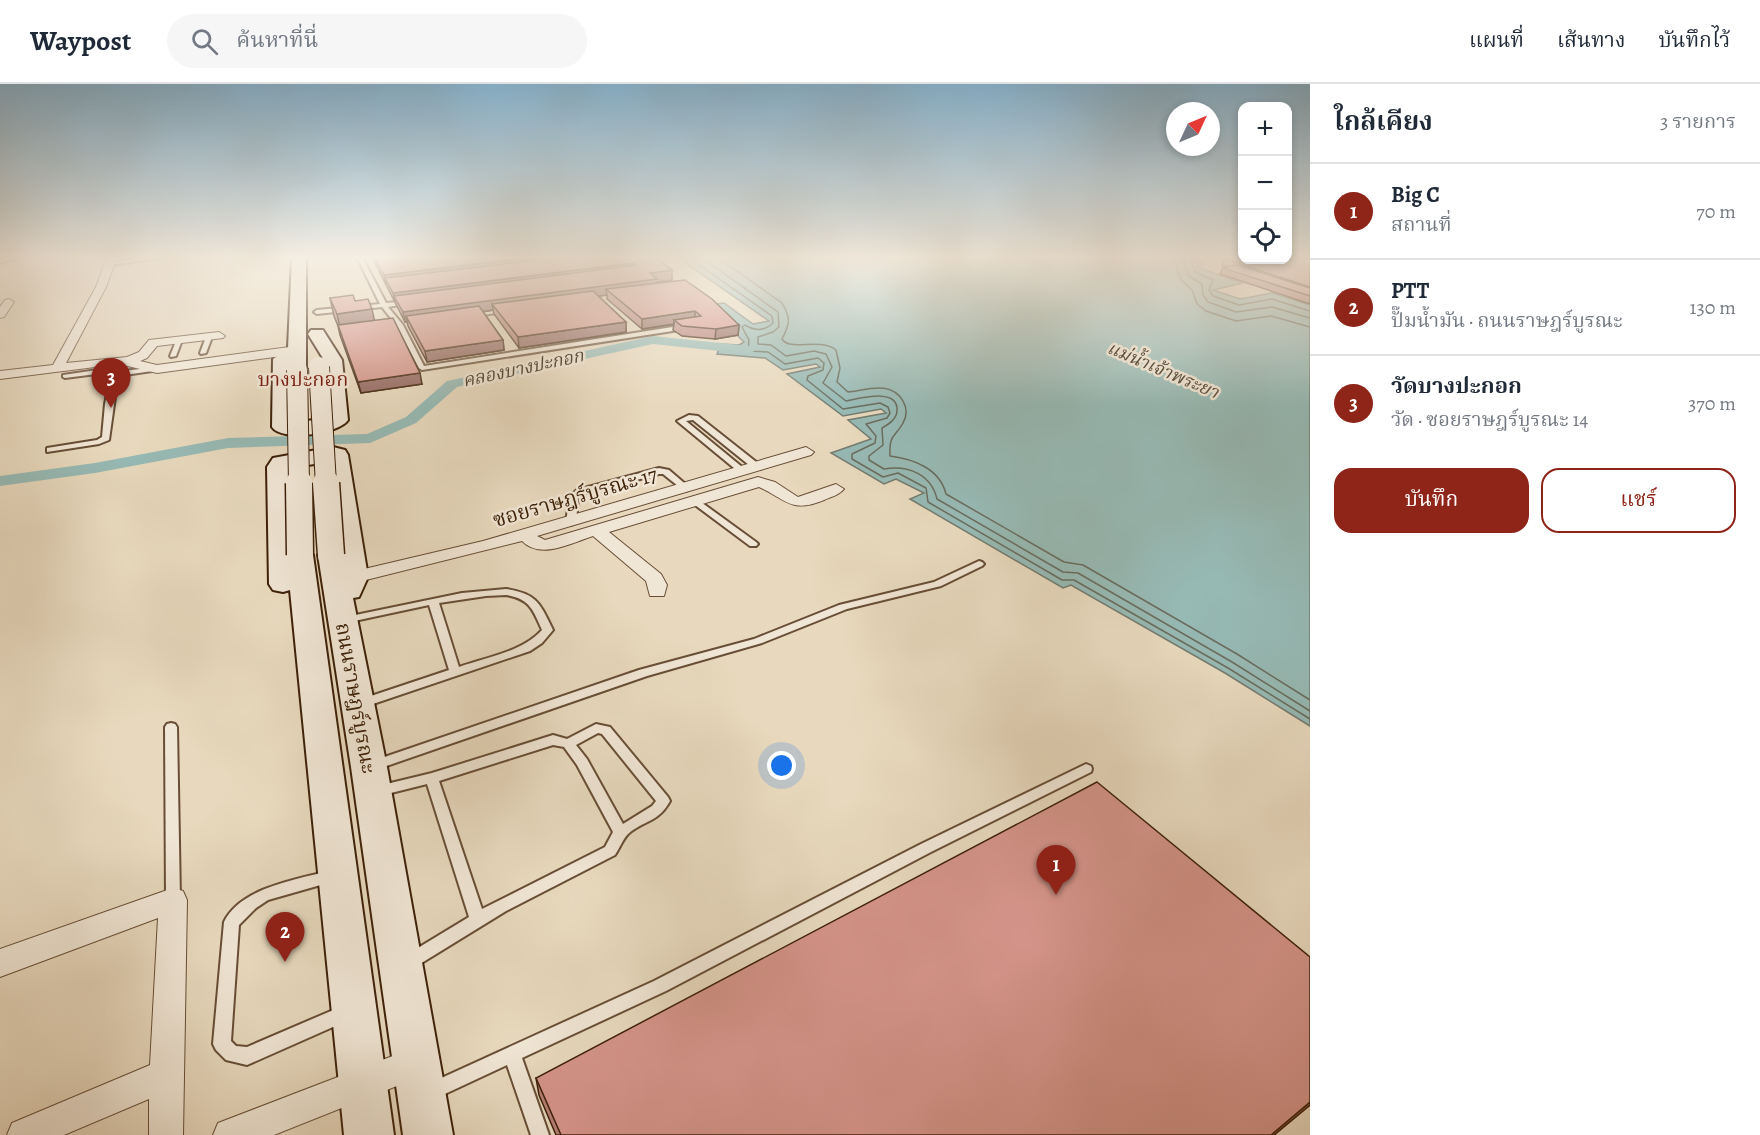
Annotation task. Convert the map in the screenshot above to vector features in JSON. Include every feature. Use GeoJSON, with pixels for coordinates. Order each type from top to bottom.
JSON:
{"type":"FeatureCollection","features":[{"type":"Feature","properties":{"kind":"main road","name":"ถนนราษฎร์บูรณะ"},"geometry":{"type":"LineString","coordinates":[[300,306],[328,562],[358,705],[428,1135]]}},
{"type":"Feature","properties":{"kind":"main road","name":"ถนนราษฎร์บูรณะ"},"geometry":{"type":"LineString","coordinates":[[316,306],[317,321],[305,362],[328,562],[314,668],[369,1135]]}},
{"type":"Feature","properties":{"kind":"main road"},"geometry":{"type":"LineString","coordinates":[[305,362],[282,359],[282,427],[290,430],[333,423],[338,420],[333,360],[317,321]]}},
{"type":"Feature","properties":{"kind":"main road"},"geometry":{"type":"LineString","coordinates":[[314,668],[283,585],[278,467],[281,463],[337,455],[328,562]]}},
{"type":"Feature","properties":{"kind":"street"},"geometry":{"type":"LineString","coordinates":[[61,372],[92,306]]}},
{"type":"Feature","properties":{"kind":"street"},"geometry":{"type":"LineString","coordinates":[[0,375],[61,372],[131,360],[143,355],[150,344],[214,337]]}},
{"type":"Feature","properties":{"kind":"street"},"geometry":{"type":"LineString","coordinates":[[131,360],[157,369],[305,362]]}},
{"type":"Feature","properties":{"kind":"street","name":"ซอยราษฎร์บูรณะ 17"},"geometry":{"type":"LineString","coordinates":[[328,562],[525,534],[690,494],[750,469],[806,452]]}},
{"type":"Feature","properties":{"kind":"street"},"geometry":{"type":"LineString","coordinates":[[525,534],[535,544],[546,545],[596,530],[690,494],[758,482],[765,483],[794,501],[801,502],[836,489]]}},
{"type":"Feature","properties":{"kind":"street"},"geometry":{"type":"LineString","coordinates":[[596,530],[654,578],[658,585],[657,592]]}},
{"type":"Feature","properties":{"kind":"street"},"geometry":{"type":"LineString","coordinates":[[0,963],[173,900],[166,1135]]}},
{"type":"Feature","properties":{"kind":"street"},"geometry":{"type":"LineString","coordinates":[[24,1135],[166,1075]]}},
{"type":"Feature","properties":{"kind":"street"},"geometry":{"type":"LineString","coordinates":[[230,1135],[363,1084],[418,1079]]}},
{"type":"Feature","properties":{"kind":"lane"},"geometry":{"type":"LineString","coordinates":[[317,321],[384,306]]}},
{"type":"Feature","properties":{"kind":"lane"},"geometry":{"type":"LineString","coordinates":[[384,306],[399,325],[422,368],[679,328]]}},
{"type":"Feature","properties":{"kind":"lane"},"geometry":{"type":"LineString","coordinates":[[459,317],[517,309]]}},
{"type":"Feature","properties":{"kind":"lane"},"geometry":{"type":"LineString","coordinates":[[483,314],[489,322]]}},
{"type":"Feature","properties":{"kind":"lane"},"geometry":{"type":"LineString","coordinates":[[399,325],[411,323]]}},
{"type":"Feature","properties":{"kind":"lane"},"geometry":{"type":"LineString","coordinates":[[203,353],[214,337]]}},
{"type":"Feature","properties":{"kind":"lane"},"geometry":{"type":"LineString","coordinates":[[173,356],[178,340]]}},
{"type":"Feature","properties":{"kind":"lane"},"geometry":{"type":"LineString","coordinates":[[506,346],[512,354]]}},
{"type":"Feature","properties":{"kind":"lane"},"geometry":{"type":"LineString","coordinates":[[61,372],[104,371],[115,374],[157,369]]}},
{"type":"Feature","properties":{"kind":"lane"},"geometry":{"type":"LineString","coordinates":[[50,450],[99,442],[106,438],[115,374]]}},
{"type":"Feature","properties":{"kind":"lane"},"geometry":{"type":"LineString","coordinates":[[689,417],[695,418],[750,469],[681,421],[689,417]]}},
{"type":"Feature","properties":{"kind":"lane"},"geometry":{"type":"LineString","coordinates":[[571,522],[574,496],[580,492],[658,471],[666,472],[753,544]]}},
{"type":"Feature","properties":{"kind":"lane"},"geometry":{"type":"LineString","coordinates":[[371,780],[643,673],[758,641],[843,607],[937,584],[979,564]]}},
{"type":"Feature","properties":{"kind":"lane"},"geometry":{"type":"LineString","coordinates":[[341,618],[476,593],[509,591],[521,594],[534,604],[548,630],[538,641],[526,648],[358,705]]}},
{"type":"Feature","properties":{"kind":"lane"},"geometry":{"type":"LineString","coordinates":[[433,602],[455,672]]}},
{"type":"Feature","properties":{"kind":"lane"},"geometry":{"type":"LineString","coordinates":[[171,727],[173,900]]}},
{"type":"Feature","properties":{"kind":"lane"},"geometry":{"type":"LineString","coordinates":[[400,968],[478,920],[610,851],[620,832],[657,810],[663,801],[606,730],[596,728],[568,744]]}},
{"type":"Feature","properties":{"kind":"lane"},"geometry":{"type":"LineString","coordinates":[[371,780],[432,778],[553,740],[568,744],[582,762],[620,832]]}},
{"type":"Feature","properties":{"kind":"lane"},"geometry":{"type":"LineString","coordinates":[[418,1079],[512,1054],[660,986],[926,848],[1086,769]]}},
{"type":"Feature","properties":{"kind":"lane"},"geometry":{"type":"LineString","coordinates":[[432,778],[478,920]]}},
{"type":"Feature","properties":{"kind":"lane"},"geometry":{"type":"LineString","coordinates":[[339,874],[264,895],[251,903],[232,922],[222,1044],[232,1054],[247,1056],[354,1009]]}},
{"type":"Feature","properties":{"kind":"lane"},"geometry":{"type":"LineString","coordinates":[[512,1054],[540,1135]]}},
{"type":"Feature","properties":{"kind":"water","name":"แม่น้ำเจ้าพระยา"},"geometry":{"type":"Polygon","coordinates":[[[708,306],[728,306],[753,324],[769,321],[748,306],[1310,306],[1310,726],[1225,673],[1071,585],[1063,588],[910,499],[924,493],[896,479],[884,484],[831,453],[871,439],[848,420],[886,413],[881,409],[843,416],[787,374],[820,367],[816,364],[783,370],[765,358],[717,354],[721,344],[739,345],[744,342],[708,306]]]}},
{"type":"Feature","properties":{"kind":"building"},"geometry":{"type":"Polygon","coordinates":[[[334,306],[371,306],[372,309],[337,314],[334,306]]]}},
{"type":"Feature","properties":{"kind":"building"},"geometry":{"type":"Polygon","coordinates":[[[400,306],[449,306],[403,312],[400,306]]]}},
{"type":"Feature","properties":{"kind":"building"},"geometry":{"type":"Polygon","coordinates":[[[479,306],[503,340],[425,351],[406,316],[479,306]]]}},
{"type":"Feature","properties":{"kind":"building"},"geometry":{"type":"Polygon","coordinates":[[[494,306],[609,306],[626,322],[518,337],[494,306]]]}},
{"type":"Feature","properties":{"kind":"building"},"geometry":{"type":"Polygon","coordinates":[[[626,306],[719,306],[739,325],[716,329],[682,326],[674,320],[701,316],[695,311],[642,319],[626,306]]]}},
{"type":"Feature","properties":{"kind":"building"},"geometry":{"type":"Polygon","coordinates":[[[393,318],[420,373],[358,382],[338,325],[393,318]]]}},
{"type":"Feature","properties":{"kind":"building"},"geometry":{"type":"Polygon","coordinates":[[[1097,782],[1310,957],[1310,1102],[1271,1135],[561,1135],[536,1078],[1097,782]]]}},
{"type":"Feature","properties":{"kind":"waterway","name":"คลองบางปะกอก"},"geometry":{"type":"LineString","coordinates":[[0,481],[95,468],[228,443],[370,438],[411,420],[452,384],[653,340],[749,350]]}},
{"type":"Feature","properties":{"kind":"place","name":"วัดบางปะกอก"},"geometry":{"type":"Point","coordinates":[111,408]}},
{"type":"Feature","properties":{"kind":"place","name":"Big C"},"geometry":{"type":"Point","coordinates":[1056,895]}},
{"type":"Feature","properties":{"kind":"place","name":"PTT"},"geometry":{"type":"Point","coordinates":[285,962]}},
{"type":"Feature","properties":{"kind":"district","name":"บางปะกอก"},"geometry":{"type":"Point","coordinates":[303,379]}}]}
